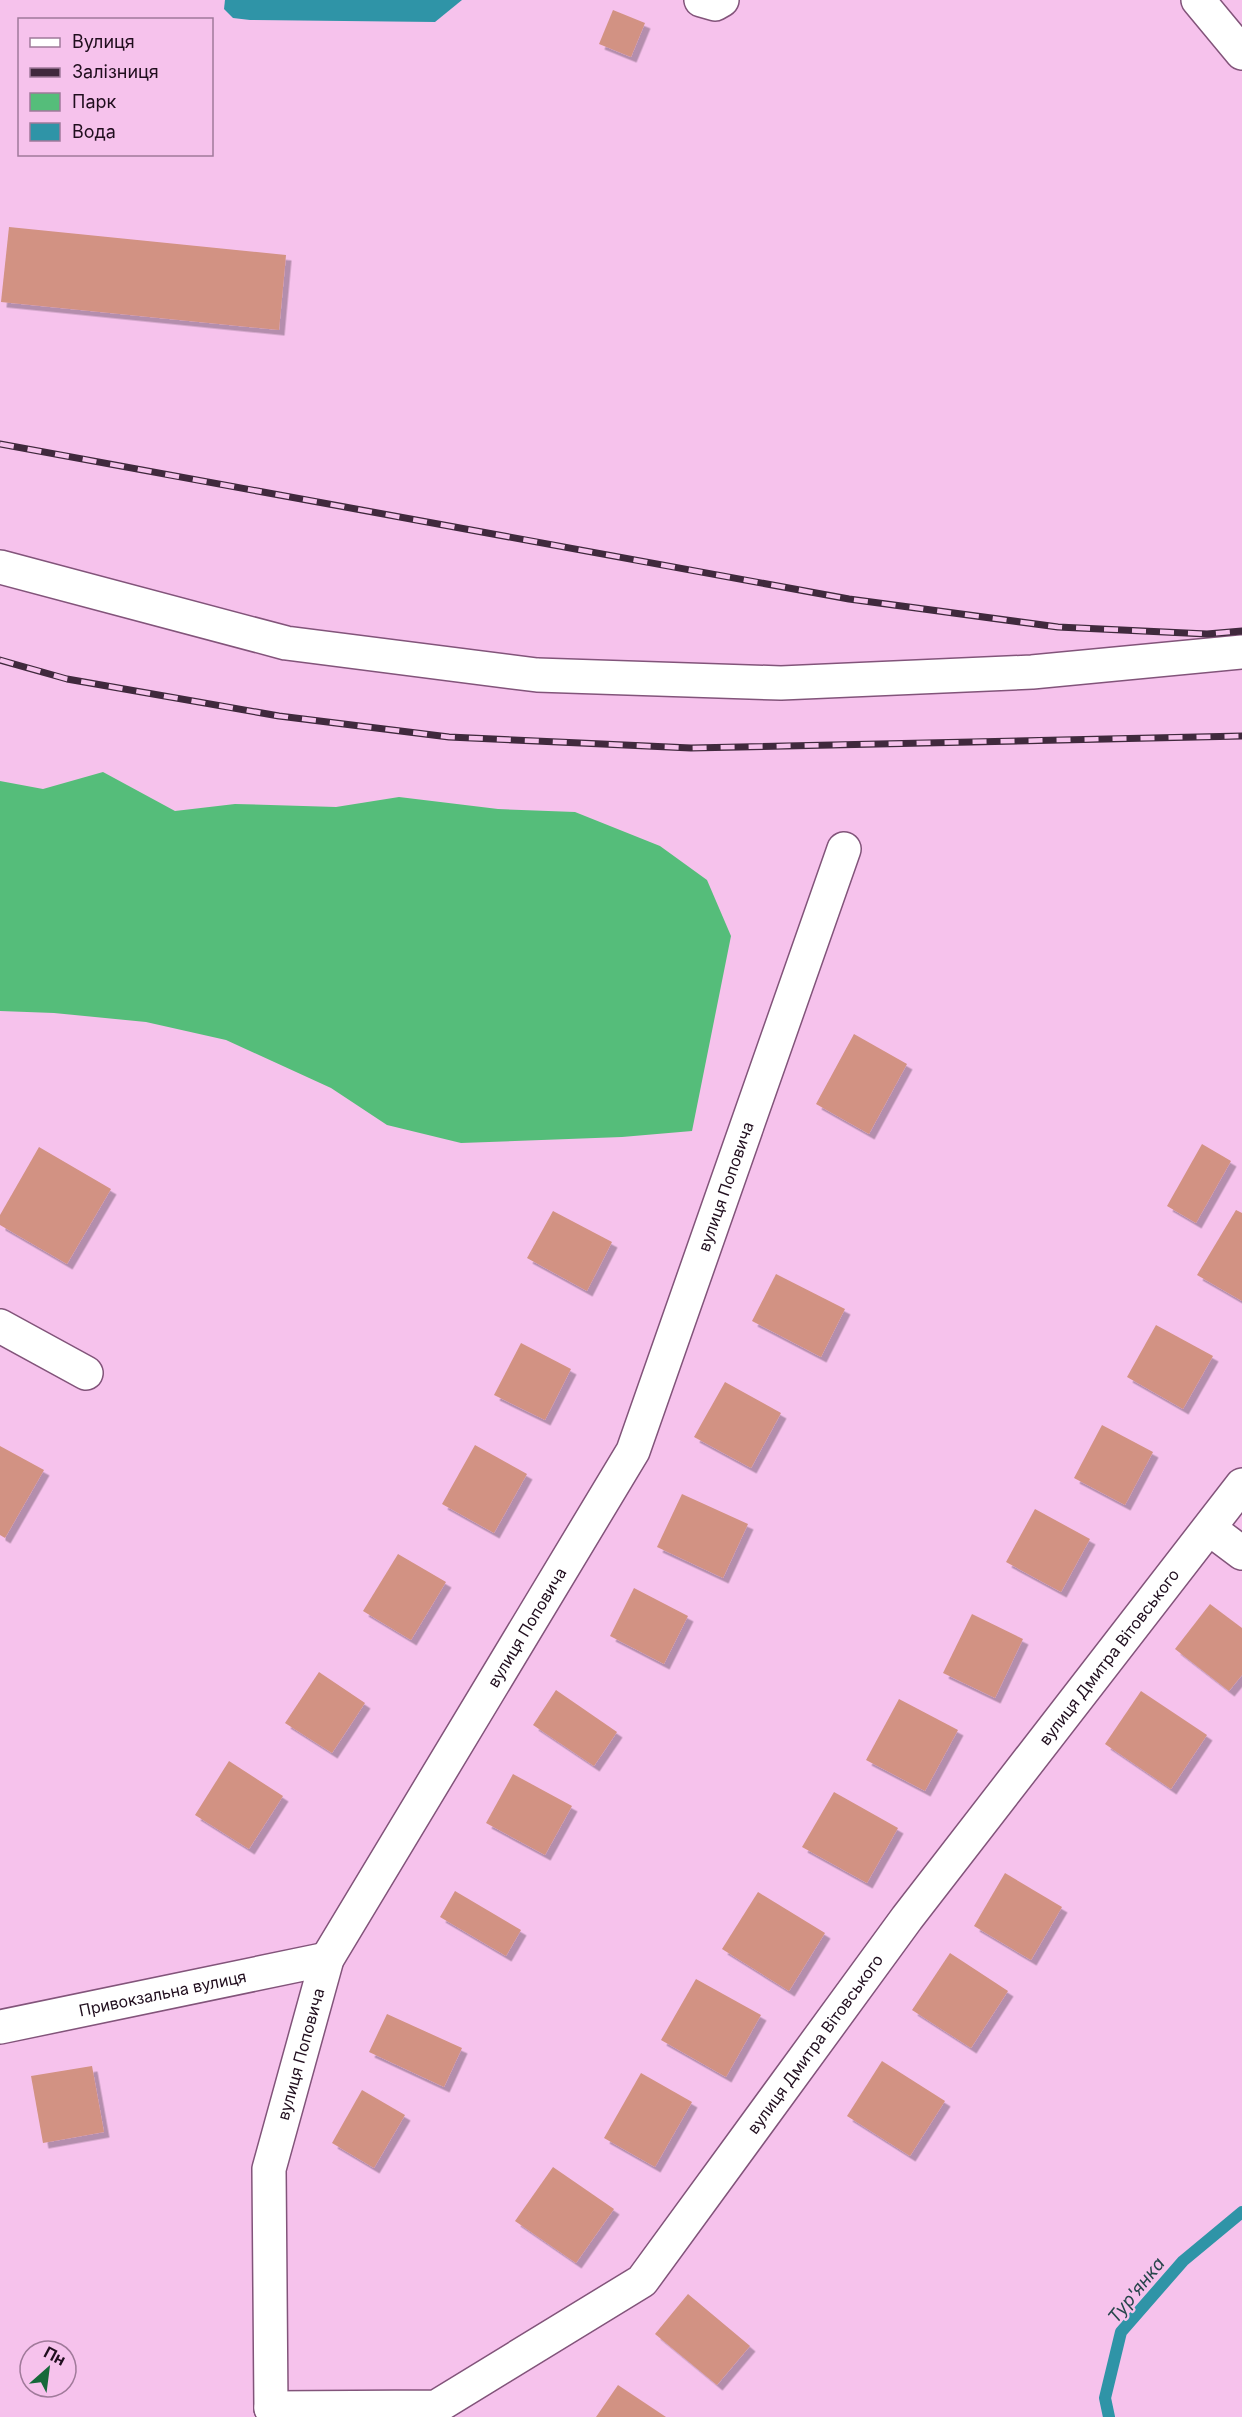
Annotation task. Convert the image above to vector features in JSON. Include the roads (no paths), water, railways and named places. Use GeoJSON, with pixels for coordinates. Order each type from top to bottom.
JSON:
{"type":"FeatureCollection","features":[{"type":"Feature","properties":{"kind":"street"},"geometry":{"type":"LineString","coordinates":[[701,0],[715,4],[722,0]]}},
{"type":"Feature","properties":{"kind":"street"},"geometry":{"type":"LineString","coordinates":[[1198,0],[1242,53]]}},
{"type":"Feature","properties":{"kind":"street"},"geometry":{"type":"LineString","coordinates":[[0,567],[286,643],[537,675],[781,683],[1032,672],[1242,652]]}},
{"type":"Feature","properties":{"kind":"street","name":"вулиця Поповича"},"geometry":{"type":"LineString","coordinates":[[268,2414],[268,2169],[327,1959],[633,1451],[844,849]]}},
{"type":"Feature","properties":{"kind":"street"},"geometry":{"type":"LineString","coordinates":[[0,1326],[86,1373]]}},
{"type":"Feature","properties":{"kind":"street","name":"вулиця Дмитра Вітовського"},"geometry":{"type":"LineString","coordinates":[[268,2414],[436,2407],[642,2281],[907,1918],[1242,1485]]}},
{"type":"Feature","properties":{"kind":"street"},"geometry":{"type":"LineString","coordinates":[[1210,1529],[1242,1553]]}},
{"type":"Feature","properties":{"kind":"street","name":"Привокзальна вулиця"},"geometry":{"type":"LineString","coordinates":[[0,2027],[327,1959]]}},
{"type":"Feature","properties":{"kind":"water"},"geometry":{"type":"Polygon","coordinates":[[[225,0],[462,0],[435,22],[250,20],[233,18],[224,9],[225,0]]]}},
{"type":"Feature","properties":{"kind":"waterway","name":"Тур'янка"},"geometry":{"type":"LineString","coordinates":[[1109,2417],[1105,2398],[1121,2332],[1183,2261],[1242,2212]]}},
{"type":"Feature","properties":{"kind":"railway"},"geometry":{"type":"LineString","coordinates":[[0,444],[849,599],[1058,627],[1207,634],[1242,631]]}},
{"type":"Feature","properties":{"kind":"railway"},"geometry":{"type":"LineString","coordinates":[[0,660],[67,679],[279,716],[449,737],[691,748],[1242,736]]}}]}
